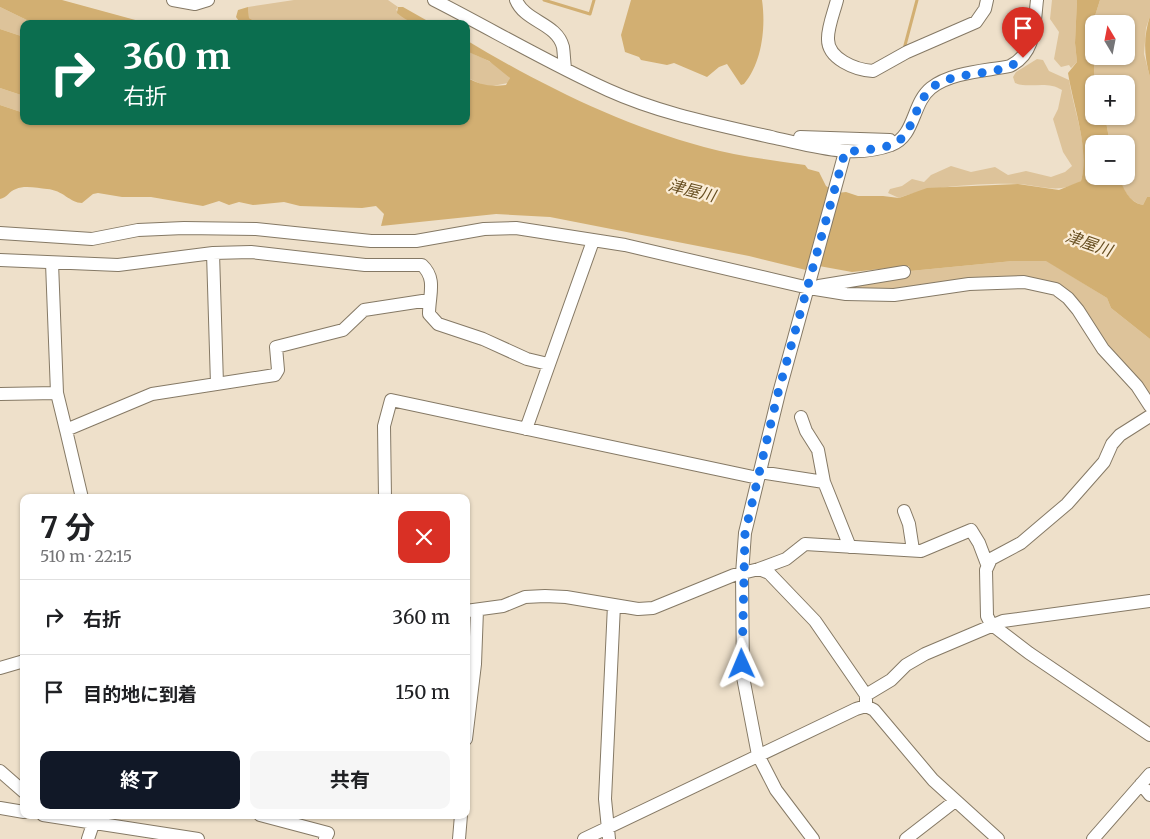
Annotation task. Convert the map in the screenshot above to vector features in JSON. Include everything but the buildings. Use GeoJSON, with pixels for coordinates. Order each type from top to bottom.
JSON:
{"type":"FeatureCollection","features":[{"type":"Feature","properties":{"kind":"street"},"geometry":{"type":"LineString","coordinates":[[184,1],[195,4],[208,0]]}},
{"type":"Feature","properties":{"kind":"street"},"geometry":{"type":"LineString","coordinates":[[434,0],[609,90],[688,118],[844,157],[891,145],[900,140],[906,134],[919,103],[930,89],[953,78],[1010,66],[1023,58],[1030,46],[1037,0]]}},
{"type":"Feature","properties":{"kind":"street"},"geometry":{"type":"LineString","coordinates":[[516,0],[526,14],[552,29],[563,46],[565,68]]}},
{"type":"Feature","properties":{"kind":"street"},"geometry":{"type":"LineString","coordinates":[[838,0],[828,37],[828,44],[846,65],[874,71],[907,52],[976,22],[985,9],[987,0]]}},
{"type":"Feature","properties":{"kind":"street"},"geometry":{"type":"LineString","coordinates":[[734,128],[799,137],[900,140]]}},
{"type":"Feature","properties":{"kind":"street"},"geometry":{"type":"LineString","coordinates":[[813,839],[776,790],[758,755],[743,677],[742,574],[745,533],[778,393],[809,288],[844,157]]}},
{"type":"Feature","properties":{"kind":"street"},"geometry":{"type":"LineString","coordinates":[[0,233],[92,239],[157,229],[256,229],[389,241],[416,240],[484,230],[516,228],[625,245],[809,288],[877,296],[1004,282],[1024,282],[1056,289],[1078,310],[1103,349],[1137,386],[1150,406]]}},
{"type":"Feature","properties":{"kind":"street"},"geometry":{"type":"LineString","coordinates":[[526,429],[593,241]]}},
{"type":"Feature","properties":{"kind":"street"},"geometry":{"type":"LineString","coordinates":[[0,260],[118,265],[213,253],[251,252],[365,265],[422,265],[430,272],[432,283],[429,314],[438,324],[483,339],[527,359],[548,364]]}},
{"type":"Feature","properties":{"kind":"street"},"geometry":{"type":"LineString","coordinates":[[213,253],[216,384]]}},
{"type":"Feature","properties":{"kind":"street"},"geometry":{"type":"LineString","coordinates":[[52,263],[56,393],[81,494]]}},
{"type":"Feature","properties":{"kind":"street"},"geometry":{"type":"LineString","coordinates":[[809,288],[904,272]]}},
{"type":"Feature","properties":{"kind":"street"},"geometry":{"type":"LineString","coordinates":[[66,430],[152,394],[275,375],[278,370],[276,347],[343,330],[364,310],[429,300]]}},
{"type":"Feature","properties":{"kind":"street"},"geometry":{"type":"LineString","coordinates":[[0,394],[56,393]]}},
{"type":"Feature","properties":{"kind":"street"},"geometry":{"type":"LineString","coordinates":[[384,494],[384,426],[391,400],[759,475],[824,482]]}},
{"type":"Feature","properties":{"kind":"street"},"geometry":{"type":"LineString","coordinates":[[987,564],[991,559],[1021,543],[1067,504],[1104,462],[1112,444],[1120,435],[1150,416]]}},
{"type":"Feature","properties":{"kind":"street"},"geometry":{"type":"LineString","coordinates":[[801,417],[806,431],[818,450],[824,482],[850,547]]}},
{"type":"Feature","properties":{"kind":"street"},"geometry":{"type":"LineString","coordinates":[[904,512],[909,524],[913,550]]}},
{"type":"Feature","properties":{"kind":"street"},"geometry":{"type":"LineString","coordinates":[[470,706],[475,664],[472,610],[503,606],[526,597],[545,596],[566,597],[638,609],[653,608],[742,574],[786,560],[805,544],[921,551],[971,530],[987,564],[987,616],[991,624],[1029,653],[1150,736]]}},
{"type":"Feature","properties":{"kind":"street"},"geometry":{"type":"LineString","coordinates":[[759,569],[769,574],[816,621],[866,700],[933,780],[998,839]]}},
{"type":"Feature","properties":{"kind":"street"},"geometry":{"type":"LineString","coordinates":[[584,839],[608,833],[758,755],[856,708],[892,680],[906,665],[925,654],[991,624],[1003,620],[1150,601]]}},
{"type":"Feature","properties":{"kind":"street"},"geometry":{"type":"LineString","coordinates":[[608,833],[605,790],[614,605]]}},
{"type":"Feature","properties":{"kind":"street"},"geometry":{"type":"LineString","coordinates":[[0,668],[20,662]]}},
{"type":"Feature","properties":{"kind":"street"},"geometry":{"type":"LineString","coordinates":[[0,771],[20,788]]}},
{"type":"Feature","properties":{"kind":"street"},"geometry":{"type":"LineString","coordinates":[[1093,839],[1150,774]]}},
{"type":"Feature","properties":{"kind":"street"},"geometry":{"type":"LineString","coordinates":[[1141,784],[1150,795]]}},
{"type":"Feature","properties":{"kind":"street"},"geometry":{"type":"LineString","coordinates":[[906,839],[956,801]]}},
{"type":"Feature","properties":{"kind":"street"},"geometry":{"type":"LineString","coordinates":[[0,808],[20,811]]}},
{"type":"Feature","properties":{"kind":"street"},"geometry":{"type":"LineString","coordinates":[[77,819],[93,824],[198,839]]}},
{"type":"Feature","properties":{"kind":"street"},"geometry":{"type":"LineString","coordinates":[[275,819],[328,833],[325,839]]}},
{"type":"Feature","properties":{"kind":"street"},"geometry":{"type":"LineString","coordinates":[[459,839],[461,819]]}},
{"type":"Feature","properties":{"kind":"street"},"geometry":{"type":"LineString","coordinates":[[88,839],[93,824]]}},
{"type":"Feature","properties":{"kind":"shaded area"},"geometry":{"type":"Polygon","coordinates":[[[294,0],[388,0],[398,7],[396,10],[410,20],[253,20],[249,18],[248,7],[294,0]]]}},
{"type":"Feature","properties":{"kind":"shaded area"},"geometry":{"type":"Polygon","coordinates":[[[1052,0],[1077,0],[1075,43],[1077,62],[1071,68],[1069,65],[1061,67],[1054,59],[1059,32],[1050,19],[1052,0]]]}},
{"type":"Feature","properties":{"kind":"shaded area"},"geometry":{"type":"Polygon","coordinates":[[[1100,0],[1150,0],[1150,16],[1146,28],[1144,54],[1150,77],[1150,197],[1147,197],[1143,205],[1130,198],[1122,185],[1135,185],[1135,135],[1108,135],[1107,125],[1135,125],[1135,75],[1092,75],[1092,65],[1135,65],[1135,15],[1095,15],[1100,0]]]}},
{"type":"Feature","properties":{"kind":"shaded area"},"geometry":{"type":"Polygon","coordinates":[[[0,7],[27,20],[20,20],[20,36],[0,29],[0,7]]]}},
{"type":"Feature","properties":{"kind":"shaded area"},"geometry":{"type":"Polygon","coordinates":[[[470,53],[502,69],[510,78],[508,83],[487,87],[470,79],[470,53]]]}},
{"type":"Feature","properties":{"kind":"shaded area"},"geometry":{"type":"Polygon","coordinates":[[[1037,59],[1043,60],[1049,71],[1069,80],[1084,156],[1081,181],[1065,188],[989,184],[941,188],[899,198],[888,193],[890,189],[902,186],[912,179],[924,182],[931,175],[951,166],[971,172],[995,167],[1008,175],[1026,171],[1051,177],[1065,172],[1072,166],[1063,152],[1053,119],[1058,109],[1062,90],[1044,85],[1021,85],[1015,83],[1013,77],[1016,72],[1037,59]]]}},
{"type":"Feature","properties":{"kind":"shaded area"},"geometry":{"type":"Polygon","coordinates":[[[0,88],[20,95],[20,112],[0,105],[0,88]]]}},
{"type":"Feature","properties":{"kind":"shaded area"},"geometry":{"type":"Polygon","coordinates":[[[1013,261],[1047,261],[1107,298],[1111,308],[1150,339],[1150,396],[1047,283],[879,293],[830,286],[910,275],[910,271],[1013,261]]]}},
{"type":"Feature","properties":{"kind":"water"},"geometry":{"type":"Polygon","coordinates":[[[0,0],[62,0],[135,20],[27,20],[0,7],[0,0]]]}},
{"type":"Feature","properties":{"kind":"water"},"geometry":{"type":"Polygon","coordinates":[[[631,0],[762,0],[763,33],[759,55],[755,66],[744,84],[741,85],[727,64],[719,67],[707,77],[674,63],[667,65],[641,60],[639,57],[625,52],[621,35],[631,0]]]}},
{"type":"Feature","properties":{"kind":"water","name":"津屋川"},"geometry":{"type":"Polygon","coordinates":[[[1077,0],[1100,0],[1095,15],[1085,15],[1085,65],[1094,65],[1094,75],[1085,75],[1085,125],[1107,125],[1108,135],[1085,135],[1085,185],[1122,185],[1130,198],[1143,205],[1147,197],[1150,197],[1150,339],[1111,308],[1107,298],[1046,261],[1013,261],[910,271],[909,266],[852,272],[819,266],[810,271],[749,256],[550,217],[496,214],[381,226],[384,214],[376,206],[362,208],[300,206],[284,202],[253,205],[239,202],[229,205],[219,201],[203,206],[151,197],[122,197],[98,193],[93,194],[82,203],[53,190],[27,187],[14,190],[0,199],[0,105],[20,112],[20,125],[470,125],[470,79],[481,84],[495,86],[506,85],[510,78],[489,61],[470,53],[470,42],[581,102],[672,138],[716,150],[805,165],[808,169],[819,172],[826,186],[837,193],[846,192],[858,196],[899,198],[927,188],[1018,184],[1059,190],[1081,181],[1083,169],[1080,127],[1068,73],[1077,62],[1075,43],[1077,0]]]}},
{"type":"Feature","properties":{"kind":"water"},"geometry":{"type":"Polygon","coordinates":[[[248,7],[249,18],[253,20],[238,20],[236,17],[238,10],[248,7]]]}},
{"type":"Feature","properties":{"kind":"water"},"geometry":{"type":"Polygon","coordinates":[[[398,7],[403,7],[426,20],[408,20],[397,13],[398,7]]]}},
{"type":"Feature","properties":{"kind":"water"},"geometry":{"type":"Polygon","coordinates":[[[1150,16],[1150,77],[1145,46],[1150,16]]]}},
{"type":"Feature","properties":{"kind":"water"},"geometry":{"type":"Polygon","coordinates":[[[0,29],[20,36],[20,95],[0,88],[0,29]]]}},
{"type":"Feature","properties":{"kind":"waterway"},"geometry":{"type":"LineString","coordinates":[[544,0],[590,14],[594,0]]}},
{"type":"Feature","properties":{"kind":"waterway"},"geometry":{"type":"LineString","coordinates":[[904,49],[917,0]]}},
{"type":"Feature","properties":{"kind":"route"},"geometry":{"type":"LineString","coordinates":[[742,664],[742,574],[745,533],[778,393],[809,288],[845,152],[891,145],[900,140],[906,134],[924,95],[938,83],[1010,66],[1023,58]]}}]}
